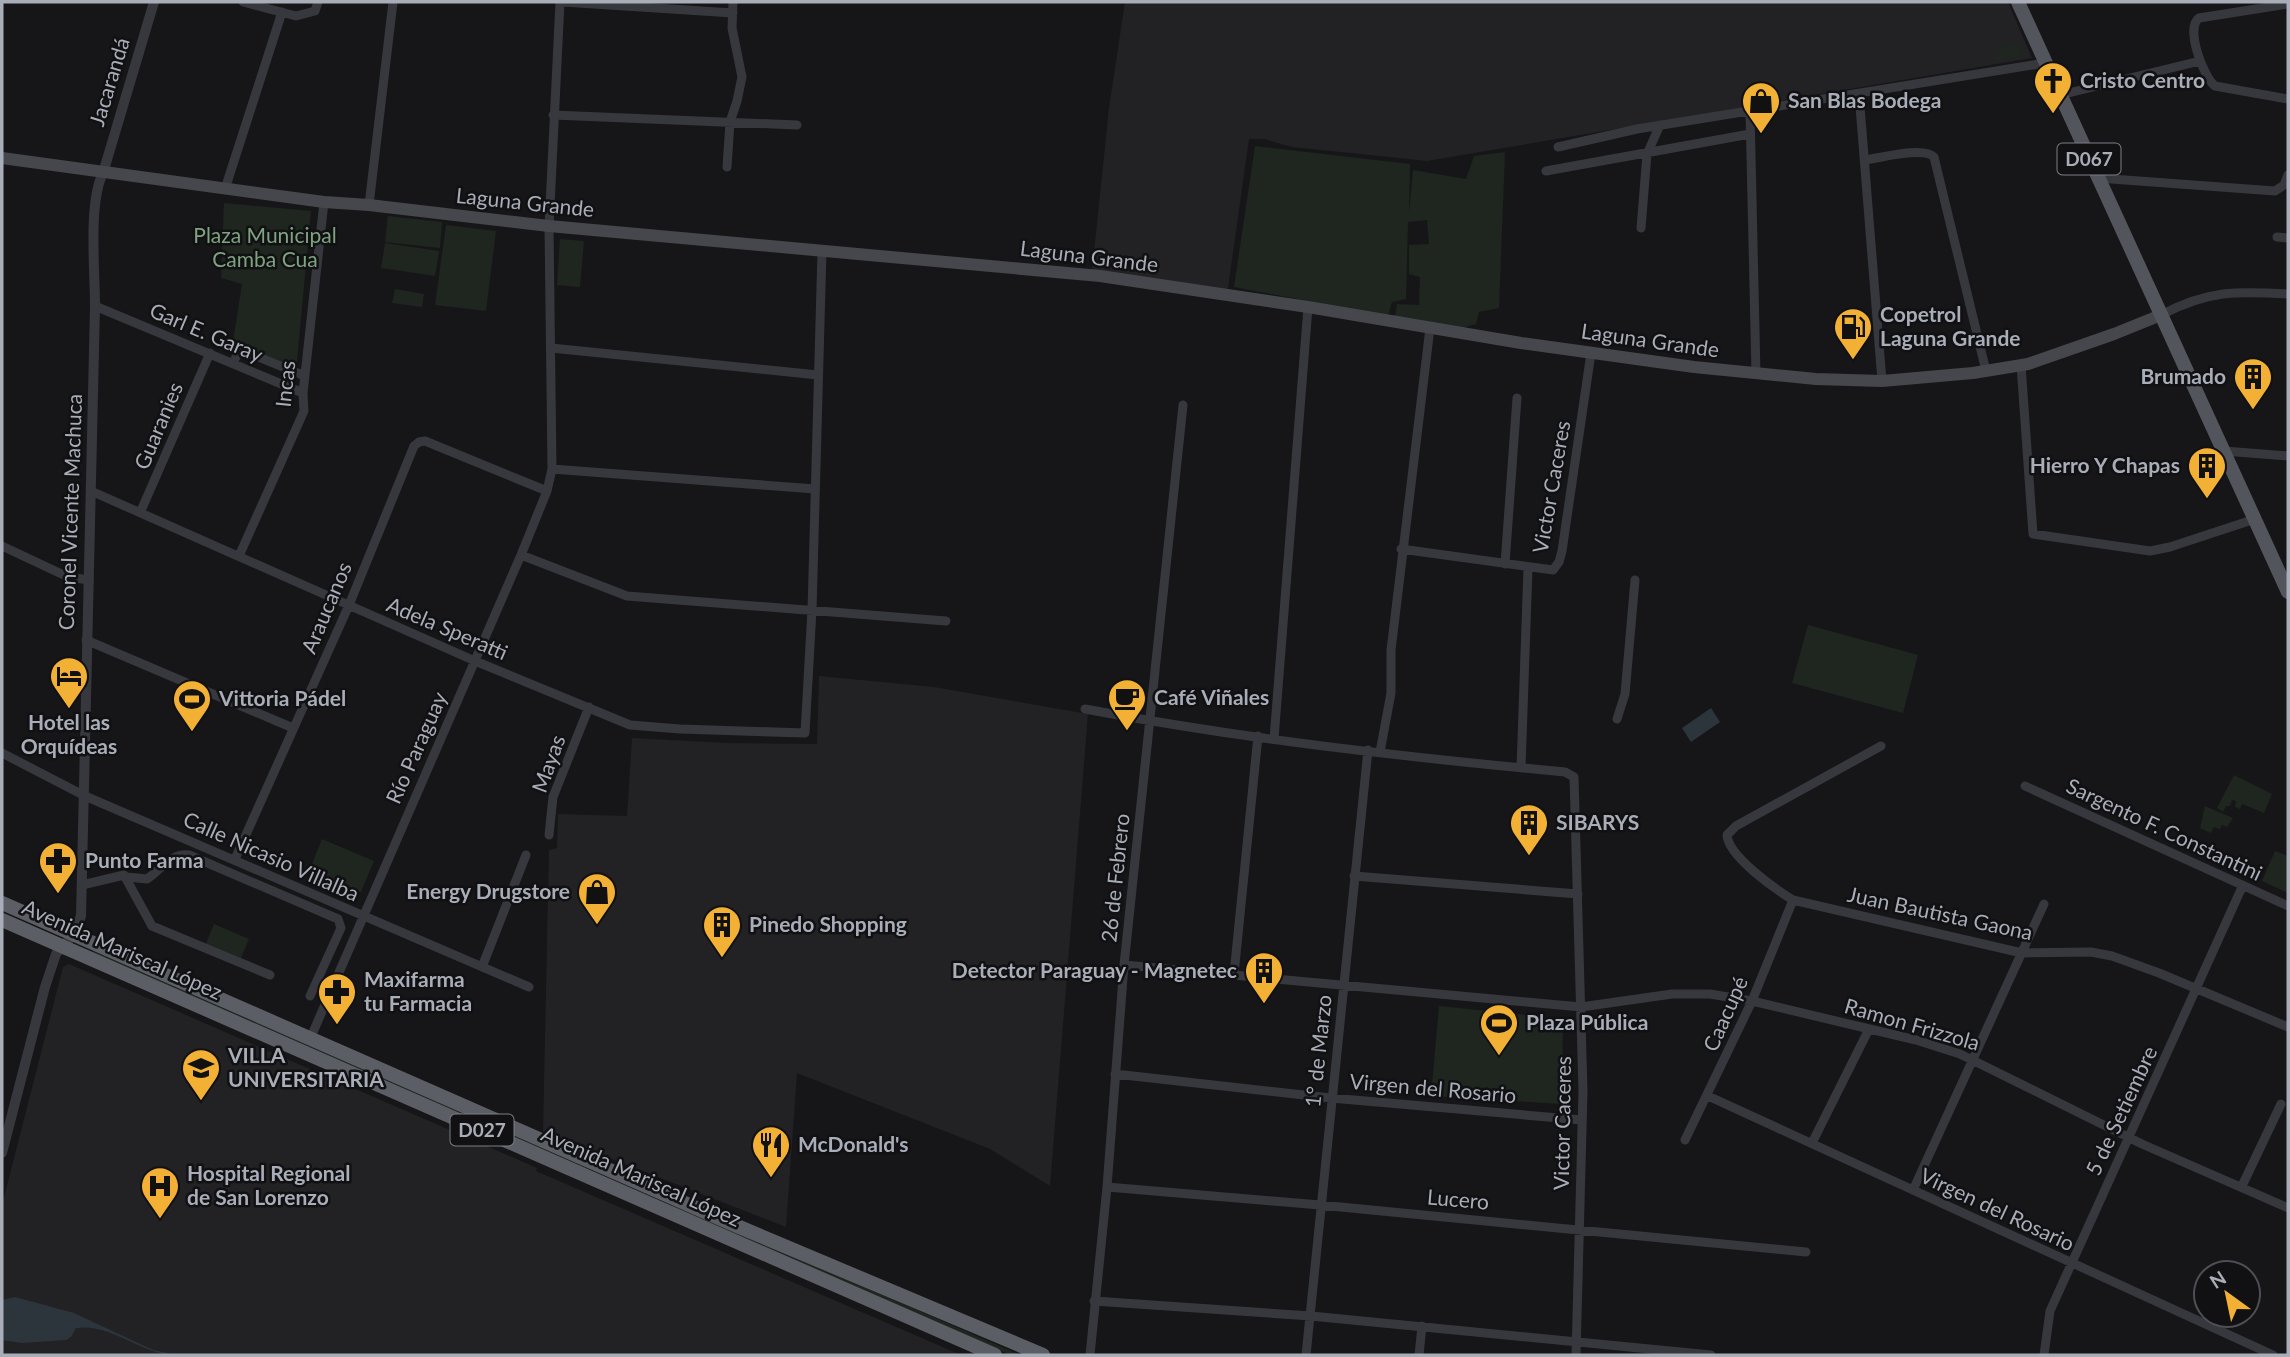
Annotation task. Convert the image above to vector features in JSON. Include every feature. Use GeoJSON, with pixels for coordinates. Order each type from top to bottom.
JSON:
{"type":"FeatureCollection","features":[{"type":"Feature","properties":{"kind":"highway","name":"Avenida Mariscal López"},"geometry":{"type":"LineString","coordinates":[[2,903],[310,1039]]}},
{"type":"Feature","properties":{"kind":"highway","name":"Avenida Mariscal López"},"geometry":{"type":"LineString","coordinates":[[2,919],[995,1355]]}},
{"type":"Feature","properties":{"kind":"highway","name":"D027"},"geometry":{"type":"LineString","coordinates":[[310,1039],[713,1216],[1043,1355]]}},
{"type":"Feature","properties":{"kind":"highway"},"geometry":{"type":"LineString","coordinates":[[667,1191],[705,1208],[713,1216]]}},
{"type":"Feature","properties":{"kind":"main road","name":"D067"},"geometry":{"type":"LineString","coordinates":[[2018,2],[2288,592]]}},
{"type":"Feature","properties":{"kind":"main road","name":"Laguna Grande"},"geometry":{"type":"LineString","coordinates":[[2,158],[324,202],[549,226],[1100,276],[1591,353],[1756,374],[1882,381],[1986,371],[2021,365],[2091,343],[2161,315]]}},
{"type":"Feature","properties":{"kind":"street","name":"Jacarandá"},"geometry":{"type":"LineString","coordinates":[[103,173],[154,2]]}},
{"type":"Feature","properties":{"kind":"street"},"geometry":{"type":"LineString","coordinates":[[243,2],[296,16],[310,14],[318,4]]}},
{"type":"Feature","properties":{"kind":"street"},"geometry":{"type":"LineString","coordinates":[[369,205],[393,2]]}},
{"type":"Feature","properties":{"kind":"street"},"geometry":{"type":"LineString","coordinates":[[562,2],[733,13]]}},
{"type":"Feature","properties":{"kind":"street","name":"Río Paraguay"},"geometry":{"type":"LineString","coordinates":[[310,1039],[547,491],[552,469],[549,226],[553,115],[562,2]]}},
{"type":"Feature","properties":{"kind":"street"},"geometry":{"type":"LineString","coordinates":[[727,167],[730,122],[742,77],[732,28],[733,2]]}},
{"type":"Feature","properties":{"kind":"street"},"geometry":{"type":"LineString","coordinates":[[2288,4],[2199,18],[2194,21],[2192,27],[2200,61],[2210,82],[2215,86],[2288,99]]}},
{"type":"Feature","properties":{"kind":"street"},"geometry":{"type":"LineString","coordinates":[[226,189],[282,12]]}},
{"type":"Feature","properties":{"kind":"street"},"geometry":{"type":"LineString","coordinates":[[2060,95],[2200,61]]}},
{"type":"Feature","properties":{"kind":"street"},"geometry":{"type":"LineString","coordinates":[[1558,147],[1660,125],[2045,63]]}},
{"type":"Feature","properties":{"kind":"street"},"geometry":{"type":"LineString","coordinates":[[1859,94],[1882,381]]}},
{"type":"Feature","properties":{"kind":"street"},"geometry":{"type":"LineString","coordinates":[[1750,112],[1756,374]]}},
{"type":"Feature","properties":{"kind":"street"},"geometry":{"type":"LineString","coordinates":[[553,115],[797,125]]}},
{"type":"Feature","properties":{"kind":"street"},"geometry":{"type":"LineString","coordinates":[[1641,228],[1647,154],[1660,125]]}},
{"type":"Feature","properties":{"kind":"street"},"geometry":{"type":"LineString","coordinates":[[1546,171],[1750,134]]}},
{"type":"Feature","properties":{"kind":"street"},"geometry":{"type":"LineString","coordinates":[[1865,160],[1917,152],[1931,153],[1934,157],[1986,371]]}},
{"type":"Feature","properties":{"kind":"street","name":"Coronel Vicente Machuca"},"geometry":{"type":"LineString","coordinates":[[73,935],[81,916],[85,796],[86,640],[95,306],[94,213],[97,185],[103,173]]}},
{"type":"Feature","properties":{"kind":"street"},"geometry":{"type":"LineString","coordinates":[[2098,178],[2275,191],[2284,185],[2288,175]]}},
{"type":"Feature","properties":{"kind":"street","name":"Incas"},"geometry":{"type":"LineString","coordinates":[[239,556],[304,411],[304,376],[324,202]]}},
{"type":"Feature","properties":{"kind":"street"},"geometry":{"type":"LineString","coordinates":[[2277,237],[2288,238]]}},
{"type":"Feature","properties":{"kind":"street"},"geometry":{"type":"LineString","coordinates":[[812,610],[822,251]]}},
{"type":"Feature","properties":{"kind":"street"},"geometry":{"type":"LineString","coordinates":[[2161,315],[2187,301],[2210,295],[2245,291],[2288,294]]}},
{"type":"Feature","properties":{"kind":"street","name":"Garl E. Garay"},"geometry":{"type":"LineString","coordinates":[[95,306],[303,393]]}},
{"type":"Feature","properties":{"kind":"street"},"geometry":{"type":"LineString","coordinates":[[1274,739],[1308,307]]}},
{"type":"Feature","properties":{"kind":"street"},"geometry":{"type":"LineString","coordinates":[[1380,751],[1391,693],[1391,650],[1401,550],[1430,328]]}},
{"type":"Feature","properties":{"kind":"street"},"geometry":{"type":"LineString","coordinates":[[551,348],[818,375]]}},
{"type":"Feature","properties":{"kind":"street"},"geometry":{"type":"LineString","coordinates":[[233,363],[237,353],[246,352],[304,376]]}},
{"type":"Feature","properties":{"kind":"street","name":"Guaranies"},"geometry":{"type":"LineString","coordinates":[[140,513],[209,353]]}},
{"type":"Feature","properties":{"kind":"street","name":"Victor Caceres"},"geometry":{"type":"LineString","coordinates":[[1576,1355],[1582,1120],[1576,784],[1574,777],[1565,772],[1521,768],[1528,568],[1553,570],[1559,562],[1591,353]]}},
{"type":"Feature","properties":{"kind":"street"},"geometry":{"type":"LineString","coordinates":[[2021,365],[2033,534],[2150,551],[2255,519]]}},
{"type":"Feature","properties":{"kind":"street"},"geometry":{"type":"LineString","coordinates":[[1505,564],[1517,398]]}},
{"type":"Feature","properties":{"kind":"street","name":"26 de Febrero"},"geometry":{"type":"LineString","coordinates":[[1090,1355],[1107,1187],[1124,965],[1183,405]]}},
{"type":"Feature","properties":{"kind":"street","name":"Araucanos"},"geometry":{"type":"LineString","coordinates":[[235,859],[349,605],[414,446],[425,441],[547,491]]}},
{"type":"Feature","properties":{"kind":"street"},"geometry":{"type":"LineString","coordinates":[[2224,451],[2288,456]]}},
{"type":"Feature","properties":{"kind":"street"},"geometry":{"type":"LineString","coordinates":[[552,469],[815,489]]}},
{"type":"Feature","properties":{"kind":"street","name":"Adela Speratti"},"geometry":{"type":"LineString","coordinates":[[91,491],[475,661],[630,725],[805,733],[812,610]]}},
{"type":"Feature","properties":{"kind":"street"},"geometry":{"type":"LineString","coordinates":[[2,546],[68,577],[89,580]]}},
{"type":"Feature","properties":{"kind":"street"},"geometry":{"type":"LineString","coordinates":[[1401,550],[1528,568]]}},
{"type":"Feature","properties":{"kind":"street"},"geometry":{"type":"LineString","coordinates":[[521,555],[627,596],[946,621]]}},
{"type":"Feature","properties":{"kind":"street"},"geometry":{"type":"LineString","coordinates":[[1617,719],[1625,694],[1636,580]]}},
{"type":"Feature","properties":{"kind":"street"},"geometry":{"type":"LineString","coordinates":[[86,640],[293,728]]}},
{"type":"Feature","properties":{"kind":"street","name":"Mayas"},"geometry":{"type":"LineString","coordinates":[[549,835],[553,797],[589,707]]}},
{"type":"Feature","properties":{"kind":"street"},"geometry":{"type":"LineString","coordinates":[[1085,709],[1274,739],[1521,768]]}},
{"type":"Feature","properties":{"kind":"street"},"geometry":{"type":"LineString","coordinates":[[1234,974],[1258,736]]}},
{"type":"Feature","properties":{"kind":"street","name":"Juan Bautista Gaona"},"geometry":{"type":"LineString","coordinates":[[1881,746],[1736,825],[1727,835],[1734,852],[1772,887],[1793,900],[2022,953],[2102,954],[2159,973],[2288,1027]]}},
{"type":"Feature","properties":{"kind":"street","name":"1° de Marzo"},"geometry":{"type":"LineString","coordinates":[[1306,1355],[1368,750]]}},
{"type":"Feature","properties":{"kind":"street","name":"Calle Nicasio Villalba"},"geometry":{"type":"LineString","coordinates":[[2,752],[85,796],[529,987]]}},
{"type":"Feature","properties":{"kind":"street","name":"Sargento F. Constantini"},"geometry":{"type":"LineString","coordinates":[[2025,786],[2288,906]]}},
{"type":"Feature","properties":{"kind":"street"},"geometry":{"type":"LineString","coordinates":[[82,885],[97,883],[121,874],[147,879],[172,858],[189,855],[338,919],[341,928],[310,996]]}},
{"type":"Feature","properties":{"kind":"street"},"geometry":{"type":"LineString","coordinates":[[482,967],[526,855]]}},
{"type":"Feature","properties":{"kind":"street"},"geometry":{"type":"LineString","coordinates":[[1354,876],[1578,894]]}},
{"type":"Feature","properties":{"kind":"street"},"geometry":{"type":"LineString","coordinates":[[127,877],[152,926],[270,975]]}},
{"type":"Feature","properties":{"kind":"street","name":"5 de Setiembre"},"geometry":{"type":"LineString","coordinates":[[2044,1355],[2050,1311],[2243,885]]}},
{"type":"Feature","properties":{"kind":"street","name":"Caacupé"},"geometry":{"type":"LineString","coordinates":[[1685,1140],[1752,1001],[1793,900]]}},
{"type":"Feature","properties":{"kind":"street"},"geometry":{"type":"LineString","coordinates":[[1913,1190],[2043,904]]}},
{"type":"Feature","properties":{"kind":"street"},"geometry":{"type":"LineString","coordinates":[[2,1153],[45,988],[61,946],[73,935]]}},
{"type":"Feature","properties":{"kind":"street","name":"Ramon Frizzola"},"geometry":{"type":"LineString","coordinates":[[1124,965],[1581,1007],[1672,994],[1710,993],[1752,1001],[1916,1040],[1974,1059],[2129,1137],[2288,1208]]}},
{"type":"Feature","properties":{"kind":"street"},"geometry":{"type":"LineString","coordinates":[[1812,1143],[1869,1029]]}},
{"type":"Feature","properties":{"kind":"street","name":"Virgen del Rosario"},"geometry":{"type":"LineString","coordinates":[[1115,1074],[1331,1098],[1582,1120]]}},
{"type":"Feature","properties":{"kind":"street","name":"Virgen del Rosario"},"geometry":{"type":"LineString","coordinates":[[1707,1096],[2273,1355]]}},
{"type":"Feature","properties":{"kind":"street"},"geometry":{"type":"LineString","coordinates":[[2242,1186],[2281,1104]]}},
{"type":"Feature","properties":{"kind":"street","name":"Lucero"},"geometry":{"type":"LineString","coordinates":[[1107,1187],[1806,1252]]}},
{"type":"Feature","properties":{"kind":"street"},"geometry":{"type":"LineString","coordinates":[[1094,1301],[1311,1316],[1711,1355]]}},
{"type":"Feature","properties":{"kind":"street"},"geometry":{"type":"LineString","coordinates":[[1419,1355],[1422,1326]]}},
{"type":"Feature","properties":{"kind":"shaded area"},"geometry":{"type":"Polygon","coordinates":[[[1125,2],[2008,2],[2032,58],[1427,161],[1292,147],[1264,139],[1249,139],[1227,295],[1092,271],[1109,108],[1125,2]]]}},
{"type":"Feature","properties":{"kind":"shaded area"},"geometry":{"type":"Polygon","coordinates":[[[819,676],[934,687],[1088,714],[1050,1186],[990,1149],[797,1073],[786,1227],[543,1132],[549,850],[557,848],[558,814],[627,816],[632,738],[817,744],[819,676]]]}},
{"type":"Feature","properties":{"kind":"shaded area"},"geometry":{"type":"Polygon","coordinates":[[[1711,708],[1720,722],[1691,742],[1682,728],[1711,708]]]}},
{"type":"Feature","properties":{"kind":"shaded area","name":"VILLA UNIVERSITARIA"},"geometry":{"type":"Polygon","coordinates":[[[69,964],[537,1168],[536,1171],[961,1355],[2,1355],[2,1205],[63,967],[69,964]]]}},
{"type":"Feature","properties":{"kind":"shaded area"},"geometry":{"type":"Polygon","coordinates":[[[15,1297],[74,1313],[153,1350],[176,1355],[163,1354],[151,1350],[114,1334],[89,1328],[76,1328],[66,1340],[22,1343],[2,1340],[2,1300],[15,1297]]]}},
{"type":"Feature","properties":{"kind":"green space"},"geometry":{"type":"Polygon","coordinates":[[[2016,45],[2023,49],[2020,56],[1994,60],[2002,47],[2016,45]]]}},
{"type":"Feature","properties":{"kind":"green space"},"geometry":{"type":"Polygon","coordinates":[[[1255,146],[1410,164],[1409,213],[1413,170],[1466,179],[1474,156],[1505,152],[1499,308],[1479,312],[1476,324],[1462,328],[1395,317],[1397,304],[1419,305],[1420,277],[1409,274],[1409,245],[1429,244],[1427,220],[1408,222],[1406,299],[1392,302],[1388,316],[1234,287],[1255,146]]]}},
{"type":"Feature","properties":{"kind":"green space","name":"Plaza Municipal Camba Cua"},"geometry":{"type":"Polygon","coordinates":[[[224,203],[311,211],[296,372],[231,354],[242,284],[221,278],[224,203]]]}},
{"type":"Feature","properties":{"kind":"green space"},"geometry":{"type":"Polygon","coordinates":[[[388,216],[442,222],[440,248],[385,242],[388,216]]]}},
{"type":"Feature","properties":{"kind":"green space"},"geometry":{"type":"Polygon","coordinates":[[[446,225],[496,231],[486,311],[435,305],[446,225]]]}},
{"type":"Feature","properties":{"kind":"green space"},"geometry":{"type":"Polygon","coordinates":[[[560,239],[584,241],[580,287],[557,285],[560,239]]]}},
{"type":"Feature","properties":{"kind":"green space"},"geometry":{"type":"Polygon","coordinates":[[[385,243],[439,251],[435,276],[381,268],[385,243]]]}},
{"type":"Feature","properties":{"kind":"green space"},"geometry":{"type":"Polygon","coordinates":[[[395,289],[424,294],[422,307],[392,303],[395,289]]]}},
{"type":"Feature","properties":{"kind":"green space"},"geometry":{"type":"Polygon","coordinates":[[[1808,625],[1918,655],[1903,713],[1792,683],[1808,625]]]}},
{"type":"Feature","properties":{"kind":"green space"},"geometry":{"type":"Polygon","coordinates":[[[2234,775],[2272,794],[2264,813],[2242,804],[2240,809],[2235,807],[2236,801],[2232,800],[2223,812],[2217,808],[2234,775]]]}},
{"type":"Feature","properties":{"kind":"green space"},"geometry":{"type":"Polygon","coordinates":[[[2205,806],[2233,818],[2227,827],[2214,827],[2211,833],[2200,828],[2205,806]]]}},
{"type":"Feature","properties":{"kind":"green space"},"geometry":{"type":"Polygon","coordinates":[[[322,839],[374,861],[361,892],[309,871],[322,839]]]}},
{"type":"Feature","properties":{"kind":"green space"},"geometry":{"type":"Polygon","coordinates":[[[2275,851],[2288,856],[2288,893],[2262,881],[2275,851]]]}},
{"type":"Feature","properties":{"kind":"green space"},"geometry":{"type":"Polygon","coordinates":[[[214,924],[249,939],[241,958],[206,944],[214,924]]]}},
{"type":"Feature","properties":{"kind":"green space"},"geometry":{"type":"Polygon","coordinates":[[[95,950],[592,1170],[92,952],[95,950]]]}},
{"type":"Feature","properties":{"kind":"green space","name":"Plaza Pública"},"geometry":{"type":"Polygon","coordinates":[[[1439,1006],[1563,1019],[1562,1104],[1431,1096],[1439,1006]]]}},
{"type":"Feature","properties":{"kind":"green space"},"geometry":{"type":"Polygon","coordinates":[[[671,1204],[1020,1355],[1010,1355],[674,1208],[671,1204]]]}},
{"type":"Feature","properties":{"kind":"place","name":"Cristo Centro"},"geometry":{"type":"Point","coordinates":[2053,115]}},
{"type":"Feature","properties":{"kind":"place","name":"San Blas Bodega"},"geometry":{"type":"Point","coordinates":[1761,135]}},
{"type":"Feature","properties":{"kind":"place","name":"Copetrol Laguna Grande"},"geometry":{"type":"Point","coordinates":[1853,361]}},
{"type":"Feature","properties":{"kind":"place","name":"Brumado"},"geometry":{"type":"Point","coordinates":[2253,411]}},
{"type":"Feature","properties":{"kind":"place","name":"Hierro Y Chapas"},"geometry":{"type":"Point","coordinates":[2207,500]}},
{"type":"Feature","properties":{"kind":"place","name":"Hotel las Orquídeas"},"geometry":{"type":"Point","coordinates":[69,710]}},
{"type":"Feature","properties":{"kind":"place","name":"Café Viñales"},"geometry":{"type":"Point","coordinates":[1127,732]}},
{"type":"Feature","properties":{"kind":"place","name":"Vittoria Pádel"},"geometry":{"type":"Point","coordinates":[192,733]}},
{"type":"Feature","properties":{"kind":"place","name":"SIBARYS"},"geometry":{"type":"Point","coordinates":[1529,857]}},
{"type":"Feature","properties":{"kind":"place","name":"Punto Farma"},"geometry":{"type":"Point","coordinates":[58,895]}},
{"type":"Feature","properties":{"kind":"place","name":"Energy Drugstore"},"geometry":{"type":"Point","coordinates":[597,926]}},
{"type":"Feature","properties":{"kind":"place","name":"Pinedo Shopping"},"geometry":{"type":"Point","coordinates":[722,959]}},
{"type":"Feature","properties":{"kind":"place","name":"Detector Paraguay - Magnetec"},"geometry":{"type":"Point","coordinates":[1264,1005]}},
{"type":"Feature","properties":{"kind":"place","name":"Maxifarma tu Farmacia"},"geometry":{"type":"Point","coordinates":[337,1026]}},
{"type":"Feature","properties":{"kind":"place","name":"Plaza Pública"},"geometry":{"type":"Point","coordinates":[1499,1057]}},
{"type":"Feature","properties":{"kind":"place","name":"VILLA UNIVERSITARIA"},"geometry":{"type":"Point","coordinates":[201,1102]}},
{"type":"Feature","properties":{"kind":"place","name":"McDonald's"},"geometry":{"type":"Point","coordinates":[771,1179]}},
{"type":"Feature","properties":{"kind":"place","name":"Hospital Regional de San Lorenzo"},"geometry":{"type":"Point","coordinates":[160,1220]}}]}
